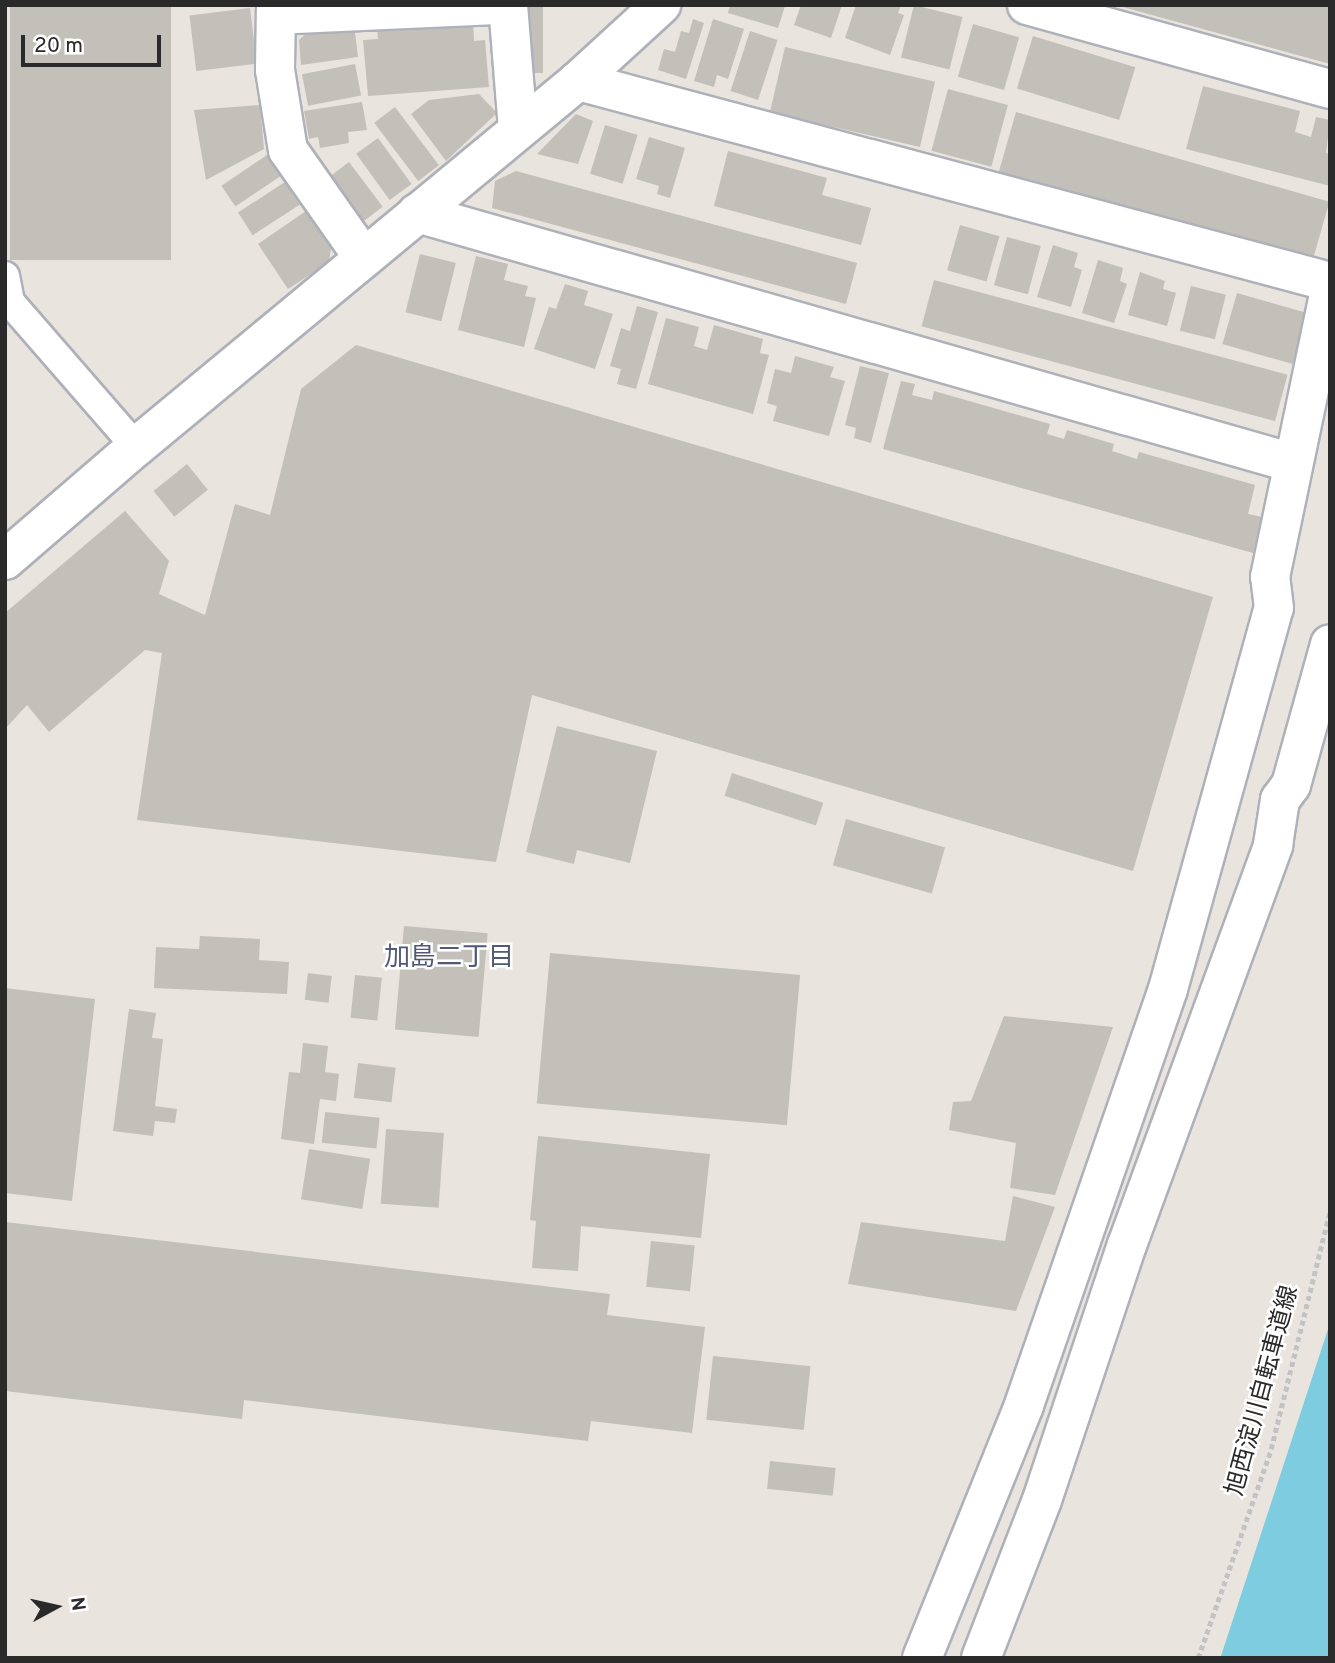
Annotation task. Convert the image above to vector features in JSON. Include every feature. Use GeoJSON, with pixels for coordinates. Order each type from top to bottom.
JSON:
{"type":"FeatureCollection","features":[{"type":"Feature","properties":{"kind":"street"},"geometry":{"type":"LineString","coordinates":[[364,258],[288,150],[275,70],[276,10],[500,5]]}},
{"type":"Feature","properties":{"kind":"street"},"geometry":{"type":"LineString","coordinates":[[508,5],[518,129]]}},
{"type":"Feature","properties":{"kind":"street"},"geometry":{"type":"LineString","coordinates":[[5,560],[136,447],[578,81],[661,5]]}},
{"type":"Feature","properties":{"kind":"street"},"geometry":{"type":"LineString","coordinates":[[1027,5],[1330,89]]}},
{"type":"Feature","properties":{"kind":"street"},"geometry":{"type":"LineString","coordinates":[[578,81],[1330,282]]}},
{"type":"Feature","properties":{"kind":"street"},"geometry":{"type":"LineString","coordinates":[[417,213],[1293,463]]}},
{"type":"Feature","properties":{"kind":"street"},"geometry":{"type":"LineString","coordinates":[[922,1658],[1024,1405],[1168,989],[1274,608],[1270,577],[1330,290]]}},
{"type":"Feature","properties":{"kind":"street"},"geometry":{"type":"LineString","coordinates":[[981,1658],[1042,1500],[1127,1245],[1273,845],[1280,800],[1291,785],[1330,644]]}},
{"type":"Feature","properties":{"kind":"lane"},"geometry":{"type":"LineString","coordinates":[[5,276],[10,302],[136,447]]}},
{"type":"Feature","properties":{"kind":"path","name":"旭西淀川自転車道線"},"geometry":{"type":"LineString","coordinates":[[1198,1658],[1271,1449],[1330,1211]]}},
{"type":"Feature","properties":{"kind":"water"},"geometry":{"type":"Polygon","coordinates":[[[1330,1323],[1330,1658],[1220,1658],[1221,1656],[1330,1323]]]}},
{"type":"Feature","properties":{"kind":"building"},"geometry":{"type":"Polygon","coordinates":[[[10,5],[171,5],[171,260],[10,260],[10,5]]]}},
{"type":"Feature","properties":{"kind":"building"},"geometry":{"type":"Polygon","coordinates":[[[520,5],[543,5],[543,73],[520,73],[520,5]]]}},
{"type":"Feature","properties":{"kind":"building"},"geometry":{"type":"Polygon","coordinates":[[[730,5],[785,6],[778,28],[728,13],[730,5]]]}},
{"type":"Feature","properties":{"kind":"building"},"geometry":{"type":"Polygon","coordinates":[[[801,5],[842,5],[831,38],[794,25],[801,5]]]}},
{"type":"Feature","properties":{"kind":"building"},"geometry":{"type":"Polygon","coordinates":[[[856,5],[901,5],[898,13],[904,15],[890,55],[845,38],[856,5]]]}},
{"type":"Feature","properties":{"kind":"building"},"geometry":{"type":"Polygon","coordinates":[[[914,5],[963,17],[949,69],[901,57],[914,5]]]}},
{"type":"Feature","properties":{"kind":"building"},"geometry":{"type":"Polygon","coordinates":[[[1330,5],[1330,64],[1119,6],[1330,5]]]}},
{"type":"Feature","properties":{"kind":"building"},"geometry":{"type":"Polygon","coordinates":[[[250,8],[257,64],[196,71],[189,15],[250,8]]]}},
{"type":"Feature","properties":{"kind":"building"},"geometry":{"type":"Polygon","coordinates":[[[473,19],[474,41],[485,40],[489,87],[368,96],[363,40],[378,39],[377,27],[473,19]]]}},
{"type":"Feature","properties":{"kind":"building"},"geometry":{"type":"Polygon","coordinates":[[[693,19],[704,23],[686,79],[658,70],[664,49],[675,52],[681,31],[689,33],[693,19]]]}},
{"type":"Feature","properties":{"kind":"building"},"geometry":{"type":"Polygon","coordinates":[[[713,19],[744,29],[728,79],[717,75],[714,87],[694,81],[713,19]]]}},
{"type":"Feature","properties":{"kind":"building"},"geometry":{"type":"Polygon","coordinates":[[[354,24],[358,57],[301,65],[299,40],[310,30],[354,24]]]}},
{"type":"Feature","properties":{"kind":"building"},"geometry":{"type":"Polygon","coordinates":[[[973,24],[1019,37],[1004,90],[958,77],[973,24]]]}},
{"type":"Feature","properties":{"kind":"building"},"geometry":{"type":"Polygon","coordinates":[[[750,31],[778,40],[758,100],[731,91],[750,31]]]}},
{"type":"Feature","properties":{"kind":"building"},"geometry":{"type":"Polygon","coordinates":[[[1033,36],[1135,67],[1119,120],[1017,89],[1033,36]]]}},
{"type":"Feature","properties":{"kind":"building"},"geometry":{"type":"Polygon","coordinates":[[[785,47],[935,82],[920,147],[770,112],[785,47]]]}},
{"type":"Feature","properties":{"kind":"building"},"geometry":{"type":"Polygon","coordinates":[[[355,64],[361,95],[308,106],[302,74],[355,64]]]}},
{"type":"Feature","properties":{"kind":"building"},"geometry":{"type":"Polygon","coordinates":[[[1203,86],[1300,111],[1295,132],[1311,137],[1316,117],[1330,120],[1326,153],[1330,154],[1330,186],[1186,149],[1203,86]]]}},
{"type":"Feature","properties":{"kind":"building"},"geometry":{"type":"Polygon","coordinates":[[[948,89],[1008,105],[991,167],[931,151],[948,89]]]}},
{"type":"Feature","properties":{"kind":"building"},"geometry":{"type":"Polygon","coordinates":[[[479,94],[497,113],[446,161],[411,114],[429,100],[479,94]]]}},
{"type":"Feature","properties":{"kind":"building"},"geometry":{"type":"Polygon","coordinates":[[[362,102],[367,130],[348,132],[349,143],[320,148],[318,137],[309,139],[304,111],[362,102]]]}},
{"type":"Feature","properties":{"kind":"building"},"geometry":{"type":"Polygon","coordinates":[[[260,105],[264,149],[206,180],[194,110],[260,105]]]}},
{"type":"Feature","properties":{"kind":"building"},"geometry":{"type":"Polygon","coordinates":[[[395,107],[439,165],[418,181],[374,123],[395,107]]]}},
{"type":"Feature","properties":{"kind":"building"},"geometry":{"type":"Polygon","coordinates":[[[1016,112],[1329,202],[1312,262],[999,173],[1016,112]]]}},
{"type":"Feature","properties":{"kind":"building"},"geometry":{"type":"Polygon","coordinates":[[[576,114],[593,121],[578,164],[537,154],[576,114]]]}},
{"type":"Feature","properties":{"kind":"building"},"geometry":{"type":"Polygon","coordinates":[[[605,125],[638,135],[623,184],[590,174],[605,125]]]}},
{"type":"Feature","properties":{"kind":"building"},"geometry":{"type":"Polygon","coordinates":[[[649,137],[685,148],[670,198],[657,194],[659,186],[636,179],[649,137]]]}},
{"type":"Feature","properties":{"kind":"building"},"geometry":{"type":"Polygon","coordinates":[[[378,138],[412,184],[390,200],[356,154],[378,138]]]}},
{"type":"Feature","properties":{"kind":"building"},"geometry":{"type":"Polygon","coordinates":[[[728,151],[827,178],[822,195],[871,208],[861,245],[714,206],[728,151]]]}},
{"type":"Feature","properties":{"kind":"building"},"geometry":{"type":"Polygon","coordinates":[[[267,155],[281,176],[235,206],[221,186],[267,155]]]}},
{"type":"Feature","properties":{"kind":"building"},"geometry":{"type":"Polygon","coordinates":[[[349,162],[383,207],[361,223],[327,178],[349,162]]]}},
{"type":"Feature","properties":{"kind":"building"},"geometry":{"type":"Polygon","coordinates":[[[516,171],[857,263],[846,304],[492,208],[495,181],[516,171]]]}},
{"type":"Feature","properties":{"kind":"building"},"geometry":{"type":"Polygon","coordinates":[[[285,182],[300,205],[253,235],[238,212],[285,182]]]}},
{"type":"Feature","properties":{"kind":"building"},"geometry":{"type":"Polygon","coordinates":[[[306,211],[331,248],[329,262],[288,289],[258,244],[306,211]]]}},
{"type":"Feature","properties":{"kind":"building"},"geometry":{"type":"Polygon","coordinates":[[[960,225],[999,236],[986,281],[947,270],[960,225]]]}},
{"type":"Feature","properties":{"kind":"building"},"geometry":{"type":"Polygon","coordinates":[[[1007,237],[1041,246],[1028,294],[994,285],[1007,237]]]}},
{"type":"Feature","properties":{"kind":"building"},"geometry":{"type":"Polygon","coordinates":[[[1053,245],[1078,253],[1074,267],[1082,270],[1071,307],[1037,297],[1053,245]]]}},
{"type":"Feature","properties":{"kind":"building"},"geometry":{"type":"Polygon","coordinates":[[[420,254],[456,263],[441,321],[405,312],[420,254]]]}},
{"type":"Feature","properties":{"kind":"building"},"geometry":{"type":"Polygon","coordinates":[[[476,256],[508,264],[504,280],[528,286],[525,296],[536,298],[524,347],[458,330],[476,256]]]}},
{"type":"Feature","properties":{"kind":"building"},"geometry":{"type":"Polygon","coordinates":[[[1098,260],[1123,268],[1120,281],[1127,284],[1114,323],[1082,313],[1098,260]]]}},
{"type":"Feature","properties":{"kind":"building"},"geometry":{"type":"Polygon","coordinates":[[[1140,272],[1165,281],[1163,289],[1176,293],[1167,326],[1128,315],[1140,272]]]}},
{"type":"Feature","properties":{"kind":"building"},"geometry":{"type":"Polygon","coordinates":[[[934,280],[1288,375],[1275,421],[922,326],[934,280]]]}},
{"type":"Feature","properties":{"kind":"building"},"geometry":{"type":"Polygon","coordinates":[[[565,284],[588,291],[584,305],[613,314],[595,369],[534,349],[549,307],[556,309],[565,284]]]}},
{"type":"Feature","properties":{"kind":"building"},"geometry":{"type":"Polygon","coordinates":[[[1191,286],[1226,295],[1215,339],[1180,331],[1191,286]]]}},
{"type":"Feature","properties":{"kind":"building"},"geometry":{"type":"Polygon","coordinates":[[[1237,293],[1307,313],[1293,364],[1222,344],[1237,293]]]}},
{"type":"Feature","properties":{"kind":"building"},"geometry":{"type":"Polygon","coordinates":[[[637,306],[658,312],[636,389],[617,384],[621,369],[610,366],[621,328],[630,331],[637,306]]]}},
{"type":"Feature","properties":{"kind":"building"},"geometry":{"type":"Polygon","coordinates":[[[666,318],[699,327],[694,346],[707,350],[714,325],[763,339],[760,353],[769,355],[753,414],[648,384],[666,318]]]}},
{"type":"Feature","properties":{"kind":"building"},"geometry":{"type":"Polygon","coordinates":[[[356,345],[1213,597],[1133,871],[532,695],[496,862],[137,820],[162,653],[145,650],[49,732],[27,705],[5,729],[5,613],[125,511],[169,561],[159,594],[205,615],[235,504],[270,515],[301,389],[356,345]]]}},
{"type":"Feature","properties":{"kind":"building"},"geometry":{"type":"Polygon","coordinates":[[[795,356],[834,367],[830,377],[845,381],[829,436],[773,421],[777,406],[767,403],[775,369],[791,373],[795,356]]]}},
{"type":"Feature","properties":{"kind":"building"},"geometry":{"type":"Polygon","coordinates":[[[860,366],[889,373],[871,443],[854,438],[856,428],[845,425],[860,366]]]}},
{"type":"Feature","properties":{"kind":"building"},"geometry":{"type":"Polygon","coordinates":[[[901,381],[915,384],[912,395],[932,400],[934,391],[1050,424],[1047,434],[1064,439],[1067,430],[1114,444],[1112,451],[1137,459],[1139,452],[1255,485],[1248,514],[1262,517],[1253,553],[883,449],[901,381]]]}},
{"type":"Feature","properties":{"kind":"building"},"geometry":{"type":"Polygon","coordinates":[[[187,464],[208,490],[174,517],[154,491],[187,464]]]}},
{"type":"Feature","properties":{"kind":"building"},"geometry":{"type":"Polygon","coordinates":[[[557,726],[657,751],[630,863],[577,850],[574,864],[526,852],[557,726]]]}},
{"type":"Feature","properties":{"kind":"building"},"geometry":{"type":"Polygon","coordinates":[[[732,773],[823,803],[816,825],[725,796],[732,773]]]}},
{"type":"Feature","properties":{"kind":"building"},"geometry":{"type":"Polygon","coordinates":[[[846,819],[945,847],[932,894],[833,865],[846,819]]]}},
{"type":"Feature","properties":{"kind":"building"},"geometry":{"type":"Polygon","coordinates":[[[404,926],[488,933],[479,1037],[395,1030],[404,926]]]}},
{"type":"Feature","properties":{"kind":"building"},"geometry":{"type":"Polygon","coordinates":[[[200,936],[260,939],[259,960],[289,962],[287,994],[154,988],[156,947],[199,949],[200,936]]]}},
{"type":"Feature","properties":{"kind":"building"},"geometry":{"type":"Polygon","coordinates":[[[550,953],[800,975],[787,1125],[537,1103],[550,953]]]}},
{"type":"Feature","properties":{"kind":"building"},"geometry":{"type":"Polygon","coordinates":[[[308,973],[332,976],[329,1003],[305,1000],[308,973]]]}},
{"type":"Feature","properties":{"kind":"building"},"geometry":{"type":"Polygon","coordinates":[[[355,975],[382,978],[377,1021],[351,1018],[355,975]]]}},
{"type":"Feature","properties":{"kind":"building"},"geometry":{"type":"Polygon","coordinates":[[[5,988],[95,999],[72,1201],[5,1193],[5,988]]]}},
{"type":"Feature","properties":{"kind":"building"},"geometry":{"type":"Polygon","coordinates":[[[129,1009],[156,1013],[152,1038],[163,1039],[155,1106],[177,1109],[175,1123],[155,1121],[153,1136],[113,1131],[129,1009]]]}},
{"type":"Feature","properties":{"kind":"building"},"geometry":{"type":"Polygon","coordinates":[[[1004,1016],[1113,1027],[1055,1195],[1010,1188],[1016,1143],[949,1130],[953,1102],[971,1101],[1004,1016]]]}},
{"type":"Feature","properties":{"kind":"building"},"geometry":{"type":"Polygon","coordinates":[[[303,1043],[328,1046],[325,1072],[339,1074],[336,1101],[320,1099],[314,1144],[281,1139],[289,1072],[300,1073],[303,1043]]]}},
{"type":"Feature","properties":{"kind":"building"},"geometry":{"type":"Polygon","coordinates":[[[358,1063],[396,1068],[391,1102],[354,1098],[358,1063]]]}},
{"type":"Feature","properties":{"kind":"building"},"geometry":{"type":"Polygon","coordinates":[[[325,1112],[380,1118],[376,1149],[322,1143],[325,1112]]]}},
{"type":"Feature","properties":{"kind":"building"},"geometry":{"type":"Polygon","coordinates":[[[386,1129],[444,1133],[439,1208],[381,1204],[386,1129]]]}},
{"type":"Feature","properties":{"kind":"building"},"geometry":{"type":"Polygon","coordinates":[[[538,1136],[710,1154],[701,1238],[581,1226],[578,1271],[532,1268],[536,1221],[530,1220],[538,1136]]]}},
{"type":"Feature","properties":{"kind":"building"},"geometry":{"type":"Polygon","coordinates":[[[309,1149],[370,1159],[362,1209],[301,1199],[309,1149]]]}},
{"type":"Feature","properties":{"kind":"building"},"geometry":{"type":"Polygon","coordinates":[[[1013,1196],[1055,1207],[1016,1311],[848,1284],[861,1222],[1005,1241],[1013,1196]]]}},
{"type":"Feature","properties":{"kind":"building"},"geometry":{"type":"Polygon","coordinates":[[[5,1222],[610,1294],[607,1315],[705,1327],[692,1433],[591,1421],[588,1441],[244,1400],[242,1419],[5,1391],[5,1222]]]}},
{"type":"Feature","properties":{"kind":"building"},"geometry":{"type":"Polygon","coordinates":[[[651,1241],[695,1246],[690,1291],[646,1287],[651,1241]]]}},
{"type":"Feature","properties":{"kind":"building"},"geometry":{"type":"Polygon","coordinates":[[[713,1356],[810,1366],[804,1430],[706,1420],[713,1356]]]}},
{"type":"Feature","properties":{"kind":"building"},"geometry":{"type":"Polygon","coordinates":[[[770,1461],[836,1468],[833,1496],[767,1489],[770,1461]]]}},
{"type":"Feature","properties":{"kind":"district","name":"加島二丁目"},"geometry":{"type":"Point","coordinates":[449,959]}}]}
